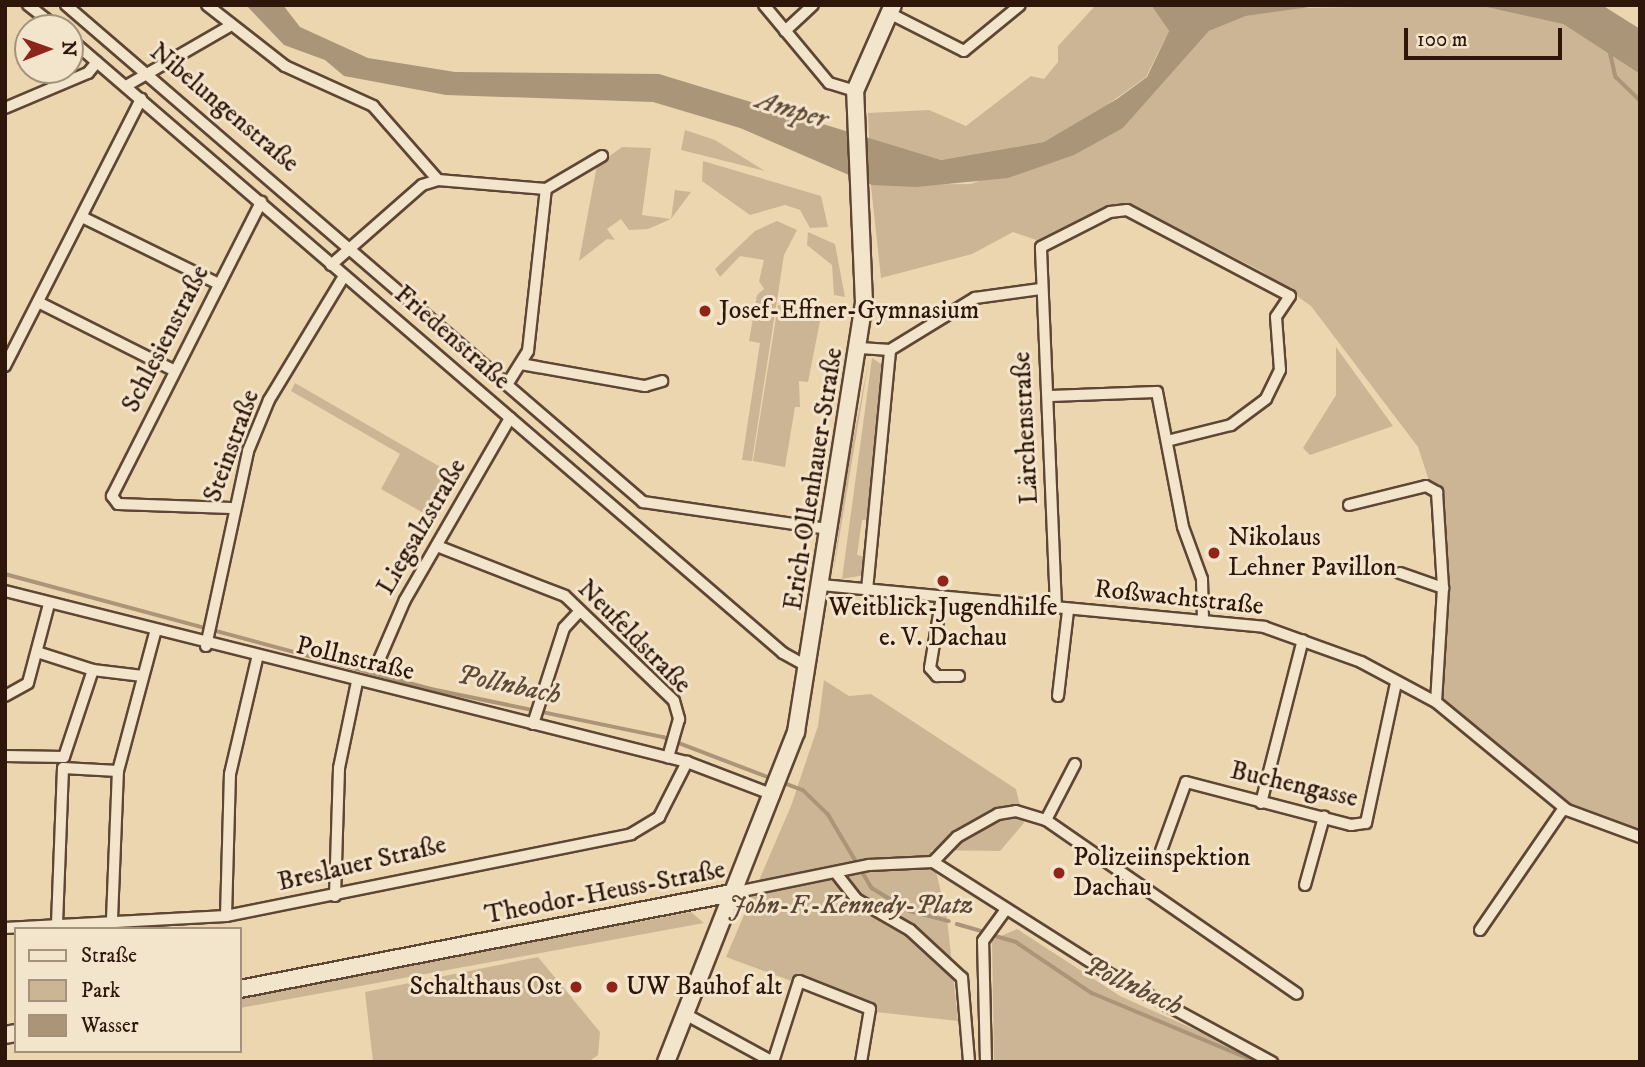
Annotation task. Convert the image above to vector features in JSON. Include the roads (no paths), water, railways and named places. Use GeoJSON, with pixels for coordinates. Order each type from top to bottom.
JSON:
{"type":"FeatureCollection","features":[{"type":"Feature","properties":{"kind":"street","name":"Nibelungenstraße"},"geometry":{"type":"LineString","coordinates":[[66,5],[353,246],[643,502],[829,529]]}},
{"type":"Feature","properties":{"kind":"street"},"geometry":{"type":"LineString","coordinates":[[207,5],[230,26],[285,66],[373,106],[438,180]]}},
{"type":"Feature","properties":{"kind":"street"},"geometry":{"type":"LineString","coordinates":[[764,5],[829,83],[855,91]]}},
{"type":"Feature","properties":{"kind":"street"},"geometry":{"type":"LineString","coordinates":[[785,31],[813,5]]}},
{"type":"Feature","properties":{"kind":"street","name":"Erich-Ollenhauer-Straße"},"geometry":{"type":"LineString","coordinates":[[666,1062],[732,893],[778,786],[808,667],[860,348],[855,91],[891,9],[964,51],[1020,5]]}},
{"type":"Feature","properties":{"kind":"street"},"geometry":{"type":"LineString","coordinates":[[126,86],[144,71],[230,26]]}},
{"type":"Feature","properties":{"kind":"street","name":"Friedenstraße"},"geometry":{"type":"LineString","coordinates":[[84,51],[783,653],[808,667]]}},
{"type":"Feature","properties":{"kind":"street"},"geometry":{"type":"LineString","coordinates":[[5,108],[88,73],[97,62]]}},
{"type":"Feature","properties":{"kind":"street"},"geometry":{"type":"LineString","coordinates":[[5,366],[141,99]]}},
{"type":"Feature","properties":{"kind":"street"},"geometry":{"type":"LineString","coordinates":[[331,265],[422,185],[438,180],[546,189],[602,156]]}},
{"type":"Feature","properties":{"kind":"street"},"geometry":{"type":"LineString","coordinates":[[508,383],[528,351],[546,189]]}},
{"type":"Feature","properties":{"kind":"street","name":"Schlesienstraße"},"geometry":{"type":"LineString","coordinates":[[231,508],[118,504],[112,496],[261,202]]}},
{"type":"Feature","properties":{"kind":"street","name":"Lärchenstraße"},"geometry":{"type":"LineString","coordinates":[[1056,607],[1049,396],[1040,289],[1041,247],[1110,212],[1127,210],[1290,296],[1276,317],[1280,370],[1266,399],[1231,425],[1171,440]]}},
{"type":"Feature","properties":{"kind":"street"},"geometry":{"type":"LineString","coordinates":[[82,217],[219,284]]}},
{"type":"Feature","properties":{"kind":"street","name":"Steinstraße"},"geometry":{"type":"LineString","coordinates":[[207,642],[231,508],[270,400],[344,276]]}},
{"type":"Feature","properties":{"kind":"street"},"geometry":{"type":"LineString","coordinates":[[860,348],[890,350],[975,298],[1040,289]]}},
{"type":"Feature","properties":{"kind":"street"},"geometry":{"type":"LineString","coordinates":[[38,302],[174,372]]}},
{"type":"Feature","properties":{"kind":"street"},"geometry":{"type":"LineString","coordinates":[[867,590],[890,350]]}},
{"type":"Feature","properties":{"kind":"street"},"geometry":{"type":"LineString","coordinates":[[521,364],[645,386],[662,381]]}},
{"type":"Feature","properties":{"kind":"street"},"geometry":{"type":"LineString","coordinates":[[1049,396],[1157,392],[1171,440],[1183,527],[1202,579],[1203,621]]}},
{"type":"Feature","properties":{"kind":"street","name":"Liegsalzstraße"},"geometry":{"type":"LineString","coordinates":[[379,660],[438,546],[510,418]]}},
{"type":"Feature","properties":{"kind":"street"},"geometry":{"type":"LineString","coordinates":[[1349,505],[1431,487],[1441,510],[1443,588],[1436,702]]}},
{"type":"Feature","properties":{"kind":"street","name":"Neufeldstraße"},"geometry":{"type":"LineString","coordinates":[[438,546],[565,596],[674,702],[671,746]]}},
{"type":"Feature","properties":{"kind":"street"},"geometry":{"type":"LineString","coordinates":[[1400,573],[1443,588]]}},
{"type":"Feature","properties":{"kind":"street","name":"Roßwachtstraße"},"geometry":{"type":"LineString","coordinates":[[821,585],[1056,607],[1068,611],[1264,627],[1303,640],[1436,702],[1564,808],[1640,837]]}},
{"type":"Feature","properties":{"kind":"street","name":"Pollnstraße"},"geometry":{"type":"LineString","coordinates":[[5,592],[155,633],[207,642],[257,659],[357,682],[536,715],[671,746],[687,762],[778,786]]}},
{"type":"Feature","properties":{"kind":"street"},"geometry":{"type":"LineString","coordinates":[[942,596],[930,668],[937,676],[959,676]]}},
{"type":"Feature","properties":{"kind":"street"},"geometry":{"type":"LineString","coordinates":[[5,696],[28,683],[50,604]]}},
{"type":"Feature","properties":{"kind":"street"},"geometry":{"type":"LineString","coordinates":[[536,715],[564,628],[580,611]]}},
{"type":"Feature","properties":{"kind":"street"},"geometry":{"type":"LineString","coordinates":[[1058,696],[1068,611]]}},
{"type":"Feature","properties":{"kind":"street"},"geometry":{"type":"LineString","coordinates":[[112,919],[118,771],[155,633]]}},
{"type":"Feature","properties":{"kind":"street"},"geometry":{"type":"LineString","coordinates":[[1261,803],[1303,640]]}},
{"type":"Feature","properties":{"kind":"street"},"geometry":{"type":"LineString","coordinates":[[37,652],[93,670],[143,676]]}},
{"type":"Feature","properties":{"kind":"street"},"geometry":{"type":"LineString","coordinates":[[226,916],[230,774],[257,659]]}},
{"type":"Feature","properties":{"kind":"street"},"geometry":{"type":"LineString","coordinates":[[57,924],[64,763],[93,670]]}},
{"type":"Feature","properties":{"kind":"street"},"geometry":{"type":"LineString","coordinates":[[335,896],[339,768],[357,682]]}},
{"type":"Feature","properties":{"kind":"street","name":"Buchengasse"},"geometry":{"type":"LineString","coordinates":[[1161,851],[1185,782],[1261,803],[1366,823],[1396,683]]}},
{"type":"Feature","properties":{"kind":"street"},"geometry":{"type":"LineString","coordinates":[[5,756],[118,771]]}},
{"type":"Feature","properties":{"kind":"street","name":"Breslauer Straße"},"geometry":{"type":"LineString","coordinates":[[26,927],[112,919],[226,916],[335,896],[649,828],[687,762]]}},
{"type":"Feature","properties":{"kind":"street"},"geometry":{"type":"LineString","coordinates":[[1046,820],[1075,764]]}},
{"type":"Feature","properties":{"kind":"street"},"geometry":{"type":"LineString","coordinates":[[1480,930],[1564,808]]}},
{"type":"Feature","properties":{"kind":"street"},"geometry":{"type":"LineString","coordinates":[[1272,1062],[1004,911],[933,862],[957,837],[998,814],[1016,811],[1046,820],[1297,994]]}},
{"type":"Feature","properties":{"kind":"street"},"geometry":{"type":"LineString","coordinates":[[1305,885],[1324,817]]}},
{"type":"Feature","properties":{"kind":"street","name":"Theodor-Heuss-Straße"},"geometry":{"type":"LineString","coordinates":[[242,989],[869,865],[933,862]]}},
{"type":"Feature","properties":{"kind":"street"},"geometry":{"type":"LineString","coordinates":[[836,873],[856,899],[910,930],[961,978],[969,1062]]}},
{"type":"Feature","properties":{"kind":"street"},"geometry":{"type":"LineString","coordinates":[[986,1062],[983,941],[1004,911]]}},
{"type":"Feature","properties":{"kind":"street"},"geometry":{"type":"LineString","coordinates":[[685,1014],[773,1062],[799,981],[870,1009],[861,1062]]}},
{"type":"Feature","properties":{"kind":"water"},"geometry":{"type":"Polygon","coordinates":[[[246,5],[283,5],[300,27],[368,58],[455,72],[659,74],[941,160],[1044,142],[1117,99],[1147,77],[1169,31],[1151,5],[1324,5],[1246,16],[1209,31],[1123,128],[1074,155],[1008,178],[916,187],[872,185],[740,128],[653,102],[446,95],[344,76],[325,60],[284,45],[246,5]]]}},
{"type":"Feature","properties":{"kind":"water"},"geometry":{"type":"Polygon","coordinates":[[[1478,5],[1602,5],[1640,29],[1640,74],[1563,24],[1478,5]]]}},
{"type":"Feature","properties":{"kind":"waterway"},"geometry":{"type":"LineString","coordinates":[[1609,47],[1616,77],[1640,100]]}},
{"type":"Feature","properties":{"kind":"waterway","name":"Pollnbach"},"geometry":{"type":"LineString","coordinates":[[5,574],[431,689],[663,737],[773,779]]}},
{"type":"Feature","properties":{"kind":"waterway","name":"Pollnbach"},"geometry":{"type":"LineString","coordinates":[[781,782],[803,790],[828,814],[872,888],[910,911],[949,921]]}},
{"type":"Feature","properties":{"kind":"waterway","name":"Pollnbach"},"geometry":{"type":"LineString","coordinates":[[957,924],[985,932]]}},
{"type":"Feature","properties":{"kind":"waterway","name":"Pollnbach"},"geometry":{"type":"LineString","coordinates":[[992,935],[1016,942],[1092,993],[1257,1062]]}},
{"type":"Feature","properties":{"kind":"place","name":"Josef-Effner-Gymnasium"},"geometry":{"type":"Point","coordinates":[705,311]}},
{"type":"Feature","properties":{"kind":"place","name":"Nikolaus Lehner Pavillon"},"geometry":{"type":"Point","coordinates":[1214,553]}},
{"type":"Feature","properties":{"kind":"place","name":"Weitblick-Jugendhilfe e. V. Dachau"},"geometry":{"type":"Point","coordinates":[943,581]}},
{"type":"Feature","properties":{"kind":"place","name":"Polizeiinspektion Dachau"},"geometry":{"type":"Point","coordinates":[1059,873]}},
{"type":"Feature","properties":{"kind":"place","name":"Schalthaus Ost"},"geometry":{"type":"Point","coordinates":[576,987]}},
{"type":"Feature","properties":{"kind":"place","name":"UW Bauhof alt"},"geometry":{"type":"Point","coordinates":[612,987]}},
{"type":"Feature","properties":{"kind":"water label","name":"Amper"},"geometry":{"type":"Point","coordinates":[792,110]}},
{"type":"Feature","properties":{"kind":"park label","name":"John-F.-Kennedy-Platz"},"geometry":{"type":"Point","coordinates":[851,906]}}]}
